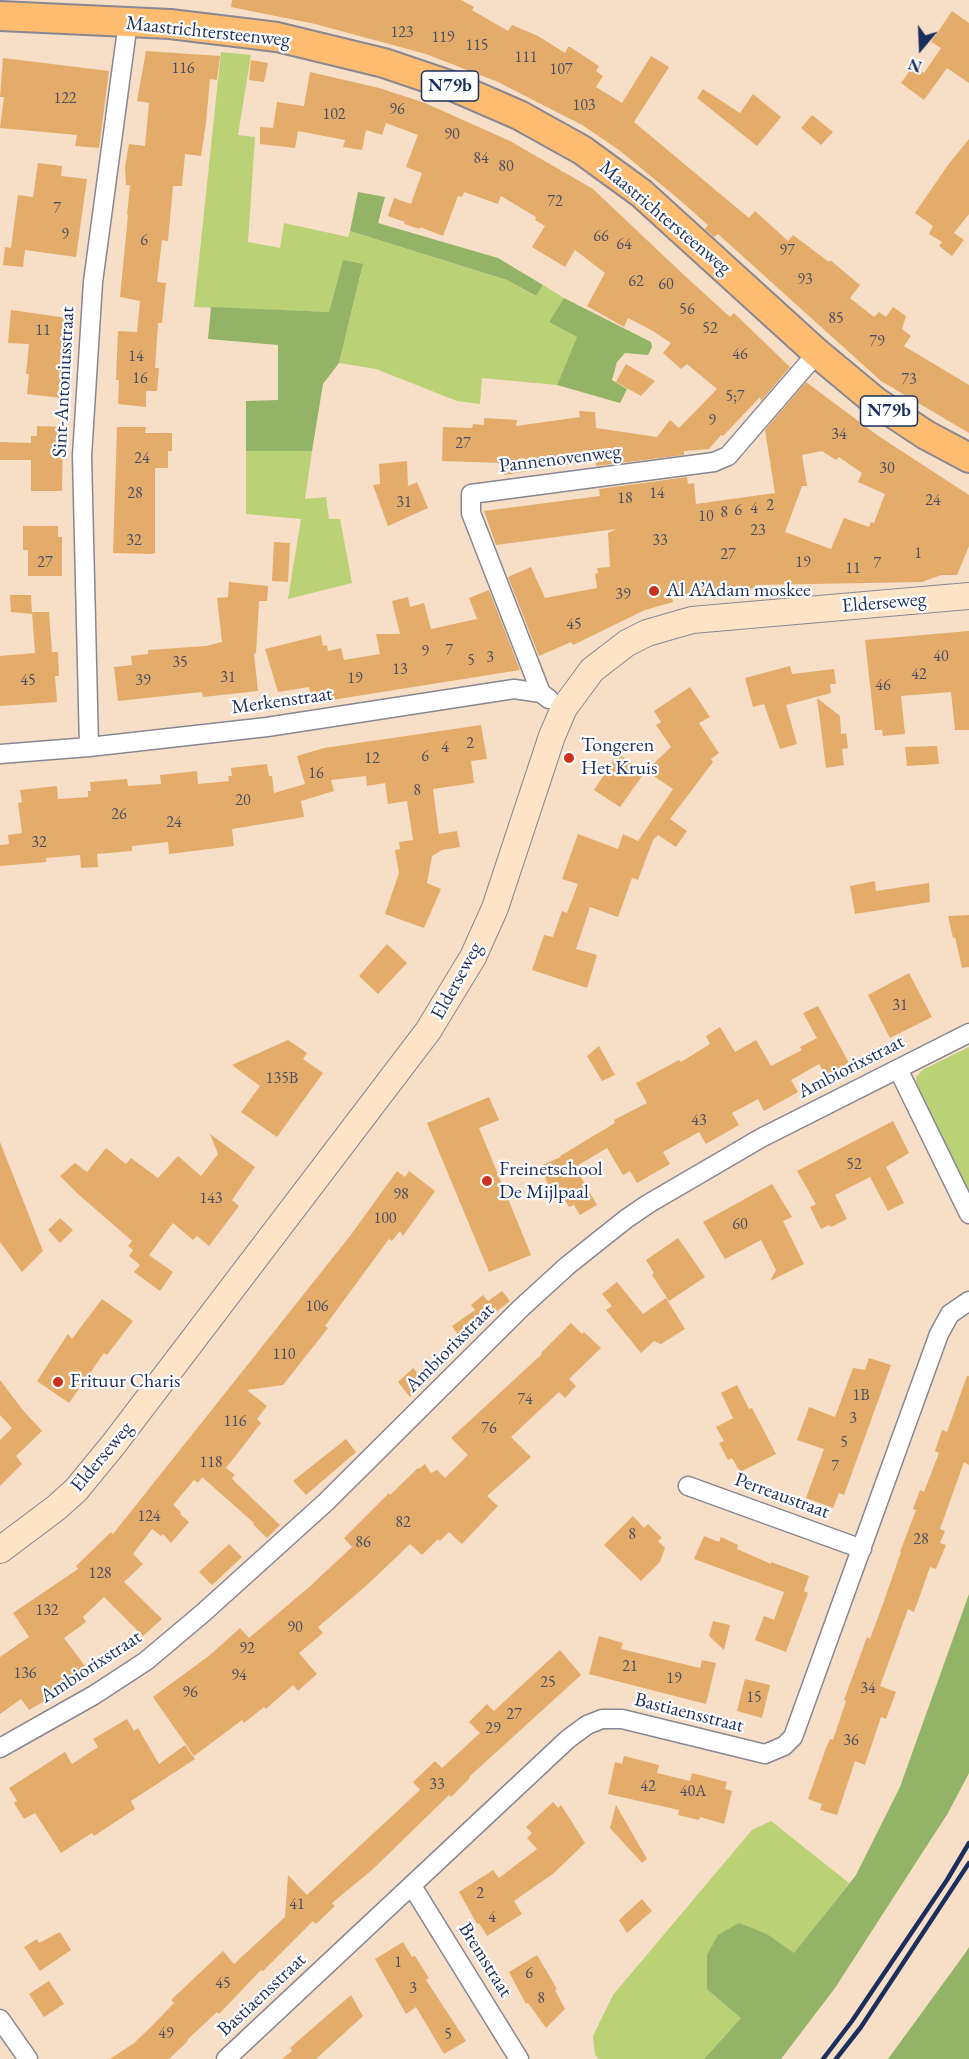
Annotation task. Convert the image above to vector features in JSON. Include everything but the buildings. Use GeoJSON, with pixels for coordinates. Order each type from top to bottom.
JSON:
{"type":"FeatureCollection","features":[{"type":"Feature","properties":{"kind":"main road","name":"Maastrichtersteenweg"},"geometry":{"type":"LineString","coordinates":[[0,16],[128,22],[241,32],[348,53],[418,74],[519,115],[582,150],[641,193],[817,353],[876,402],[926,435],[969,458]]}},
{"type":"Feature","properties":{"kind":"main road","name":"Elderseweg"},"geometry":{"type":"LineString","coordinates":[[0,1550],[56,1508],[75,1490],[113,1445],[428,1031],[473,957],[495,908],[552,736],[564,708],[592,670],[627,643],[669,625],[717,617],[969,596]]}},
{"type":"Feature","properties":{"kind":"street","name":"Sint-Antoniusstraat"},"geometry":{"type":"LineString","coordinates":[[89,747],[82,456],[93,282],[128,22]]}},
{"type":"Feature","properties":{"kind":"street","name":"Pannenovenweg"},"geometry":{"type":"LineString","coordinates":[[541,693],[471,513],[471,494],[714,462],[728,456],[817,353]]}},
{"type":"Feature","properties":{"kind":"street","name":"Merkenstraat"},"geometry":{"type":"LineString","coordinates":[[0,754],[89,747],[267,727],[514,689],[541,693],[564,708]]}},
{"type":"Feature","properties":{"kind":"street","name":"Ambiorixstraat"},"geometry":{"type":"LineString","coordinates":[[0,1748],[94,1695],[146,1661],[195,1620],[326,1502],[521,1308],[567,1266],[626,1219],[761,1138],[969,1033]]}},
{"type":"Feature","properties":{"kind":"street"},"geometry":{"type":"LineString","coordinates":[[898,1069],[969,1214]]}},
{"type":"Feature","properties":{"kind":"street","name":"Bastiaensstraat"},"geometry":{"type":"LineString","coordinates":[[226,2059],[575,1733],[587,1725],[602,1719],[622,1719],[765,1754],[784,1746],[793,1737],[939,1334],[950,1314],[969,1301]]}},
{"type":"Feature","properties":{"kind":"street","name":"Perreaustraat"},"geometry":{"type":"LineString","coordinates":[[687,1486],[862,1549]]}},
{"type":"Feature","properties":{"kind":"street","name":"Bremstraat"},"geometry":{"type":"LineString","coordinates":[[412,1886],[519,2059]]}},
{"type":"Feature","properties":{"kind":"street"},"geometry":{"type":"LineString","coordinates":[[0,2019],[28,2059]]}},
{"type":"Feature","properties":{"kind":"green space"},"geometry":{"type":"Polygon","coordinates":[[[221,52],[251,55],[238,135],[255,137],[248,242],[280,248],[284,223],[348,237],[350,231],[507,280],[535,296],[543,285],[564,298],[549,322],[577,337],[557,385],[482,378],[480,404],[457,401],[376,369],[339,363],[363,265],[343,261],[329,312],[194,307],[221,52]]]}},
{"type":"Feature","properties":{"kind":"green space"},"geometry":{"type":"Polygon","coordinates":[[[358,192],[385,197],[378,223],[498,258],[543,285],[536,296],[507,280],[350,231],[358,192]]]}},
{"type":"Feature","properties":{"kind":"green space"},"geometry":{"type":"Polygon","coordinates":[[[343,260],[363,264],[339,363],[323,384],[312,451],[246,451],[246,401],[278,400],[278,345],[208,339],[211,307],[329,312],[343,260]]]}},
{"type":"Feature","properties":{"kind":"green space"},"geometry":{"type":"Polygon","coordinates":[[[564,298],[651,342],[652,347],[648,355],[625,353],[617,362],[612,380],[627,389],[620,403],[557,385],[577,337],[549,322],[564,298]]]}},
{"type":"Feature","properties":{"kind":"green space"},"geometry":{"type":"Polygon","coordinates":[[[246,451],[312,451],[305,499],[326,497],[329,519],[340,519],[352,583],[288,599],[301,519],[246,514],[246,451]]]}},
{"type":"Feature","properties":{"kind":"green space"},"geometry":{"type":"Polygon","coordinates":[[[969,1047],[969,1199],[944,1141],[917,1092],[916,1077],[924,1069],[969,1047]]]}},
{"type":"Feature","properties":{"kind":"green space"},"geometry":{"type":"Polygon","coordinates":[[[969,1594],[969,1773],[948,1813],[835,1988],[781,2059],[704,2059],[741,2018],[707,1989],[707,1955],[718,1935],[739,1923],[767,1934],[794,1953],[856,1875],[900,1787],[969,1594]]]}},
{"type":"Feature","properties":{"kind":"green space"},"geometry":{"type":"Polygon","coordinates":[[[771,1821],[849,1883],[794,1954],[767,1934],[741,2018],[704,2059],[599,2059],[595,2055],[593,2036],[613,1995],[752,1830],[771,1821]]]}},
{"type":"Feature","properties":{"kind":"green space"},"geometry":{"type":"Polygon","coordinates":[[[969,1947],[969,2059],[888,2059],[966,1952],[969,1947]]]}},
{"type":"Feature","properties":{"kind":"railway"},"geometry":{"type":"LineString","coordinates":[[823,2059],[852,2021],[947,1880],[969,1843]]}},
{"type":"Feature","properties":{"kind":"railway"},"geometry":{"type":"LineString","coordinates":[[836,2059],[861,2027],[969,1863]]}},
{"type":"Feature","properties":{"kind":"place","name":"Al A’Adam moskee"},"geometry":{"type":"Point","coordinates":[654,591]}},
{"type":"Feature","properties":{"kind":"place","name":"Tongeren Het Kruis"},"geometry":{"type":"Point","coordinates":[569,758]}},
{"type":"Feature","properties":{"kind":"place","name":"Freinetschool De Mijlpaal"},"geometry":{"type":"Point","coordinates":[487,1181]}},
{"type":"Feature","properties":{"kind":"place","name":"Frituur Charis"},"geometry":{"type":"Point","coordinates":[58,1382]}}]}
